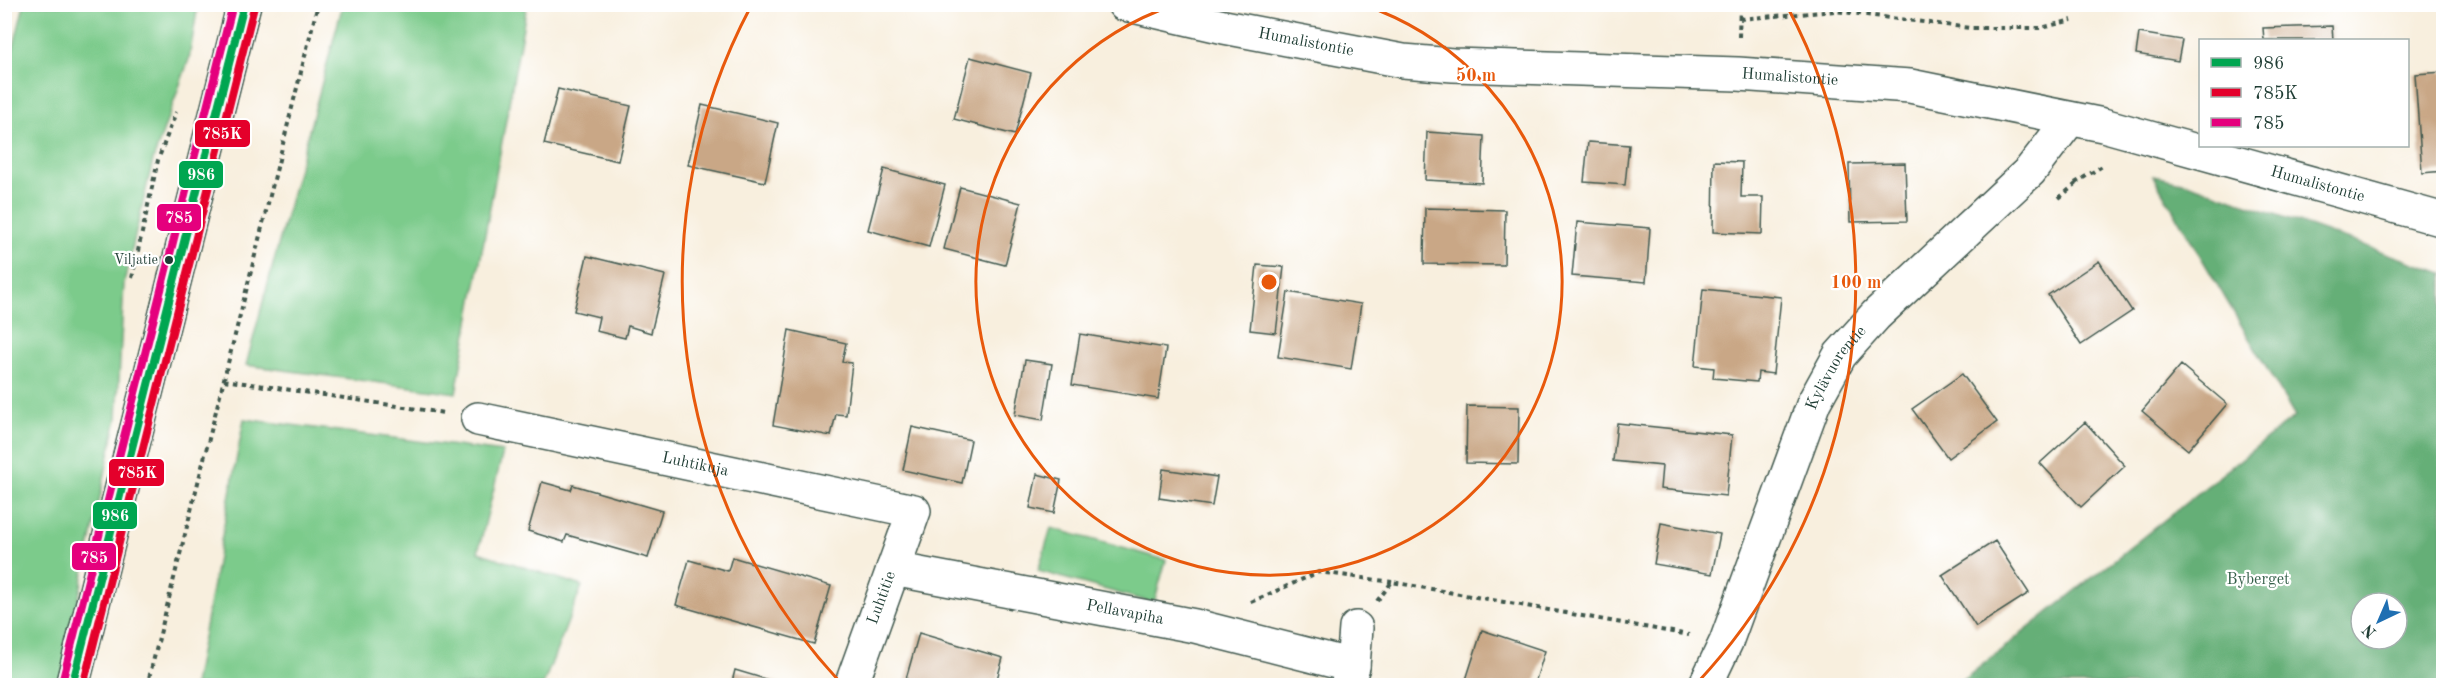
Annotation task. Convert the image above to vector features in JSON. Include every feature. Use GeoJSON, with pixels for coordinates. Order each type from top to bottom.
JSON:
{"type":"FeatureCollection","features":[{"type":"Feature","properties":{"kind":"street"},"geometry":{"type":"LineString","coordinates":[[72,686],[244,4]]}},
{"type":"Feature","properties":{"kind":"street","name":"Humalistontie"},"geometry":{"type":"LineString","coordinates":[[1124,4],[1224,27],[1403,61],[1453,65],[1738,74],[1910,86],[2103,125],[2444,220]]}},
{"type":"Feature","properties":{"kind":"street","name":"Kylävuorentie"},"geometry":{"type":"LineString","coordinates":[[1705,686],[1726,642],[1814,402],[1840,355],[1876,315],[2030,171],[2070,119]]}},
{"type":"Feature","properties":{"kind":"street","name":"Luhtikuja"},"geometry":{"type":"LineString","coordinates":[[478,418],[914,511]]}},
{"type":"Feature","properties":{"kind":"street","name":"Luhtitie"},"geometry":{"type":"LineString","coordinates":[[851,686],[914,511]]}},
{"type":"Feature","properties":{"kind":"street","name":"Pellavapiha"},"geometry":{"type":"LineString","coordinates":[[893,569],[1196,626],[1350,676]]}},
{"type":"Feature","properties":{"kind":"street"},"geometry":{"type":"LineString","coordinates":[[1350,676],[1356,628]]}},
{"type":"Feature","properties":{"kind":"path"},"geometry":{"type":"LineString","coordinates":[[147,686],[318,4]]}},
{"type":"Feature","properties":{"kind":"path"},"geometry":{"type":"LineString","coordinates":[[1740,19],[1835,11],[1970,28],[2041,28],[2072,20]]}},
{"type":"Feature","properties":{"kind":"path"},"geometry":{"type":"LineString","coordinates":[[132,278],[158,160],[177,108]]}},
{"type":"Feature","properties":{"kind":"path"},"geometry":{"type":"LineString","coordinates":[[2058,198],[2076,183]]}},
{"type":"Feature","properties":{"kind":"path"},"geometry":{"type":"LineString","coordinates":[[224,380],[478,418]]}},
{"type":"Feature","properties":{"kind":"path"},"geometry":{"type":"LineString","coordinates":[[1247,604],[1319,572],[1392,582],[1726,642]]}},
{"type":"Feature","properties":{"kind":"path"},"geometry":{"type":"LineString","coordinates":[[1356,628],[1392,582]]}},
{"type":"Feature","properties":{"kind":"green space"},"geometry":{"type":"Polygon","coordinates":[[[343,4],[527,5],[456,393],[246,365],[343,4]]]}},
{"type":"Feature","properties":{"kind":"green space"},"geometry":{"type":"Polygon","coordinates":[[[24,5],[198,5],[189,59],[153,160],[124,283],[117,418],[60,685],[5,686],[4,85],[24,5]]]}},
{"type":"Feature","properties":{"kind":"green space","name":"Byberget"},"geometry":{"type":"Polygon","coordinates":[[[2153,176],[2187,183],[2443,273],[2443,685],[1957,685],[2295,416],[2153,176]]]}},
{"type":"Feature","properties":{"kind":"green space"},"geometry":{"type":"Polygon","coordinates":[[[244,419],[503,452],[478,552],[582,586],[543,685],[194,685],[244,419]]]}},
{"type":"Feature","properties":{"kind":"green space"},"geometry":{"type":"Polygon","coordinates":[[[1051,528],[1166,560],[1154,603],[1038,571],[1051,528]]]}},
{"type":"Feature","properties":{"kind":"building"},"geometry":{"type":"Polygon","coordinates":[[[2332,26],[2333,39],[2264,39],[2263,28],[2332,26]]]}},
{"type":"Feature","properties":{"kind":"building"},"geometry":{"type":"Polygon","coordinates":[[[2139,33],[2182,40],[2178,61],[2136,54],[2139,33]]]}},
{"type":"Feature","properties":{"kind":"building"},"geometry":{"type":"Polygon","coordinates":[[[970,57],[1031,73],[1015,135],[954,119],[970,57]]]}},
{"type":"Feature","properties":{"kind":"building"},"geometry":{"type":"Polygon","coordinates":[[[2444,72],[2444,171],[2422,173],[2415,74],[2444,72]]]}},
{"type":"Feature","properties":{"kind":"building"},"geometry":{"type":"Polygon","coordinates":[[[558,89],[631,106],[618,161],[544,144],[558,89]]]}},
{"type":"Feature","properties":{"kind":"building"},"geometry":{"type":"Polygon","coordinates":[[[702,105],[778,123],[765,182],[688,165],[702,105]]]}},
{"type":"Feature","properties":{"kind":"building"},"geometry":{"type":"Polygon","coordinates":[[[1427,132],[1484,136],[1482,183],[1425,180],[1427,132]]]}},
{"type":"Feature","properties":{"kind":"building"},"geometry":{"type":"Polygon","coordinates":[[[1588,142],[1629,145],[1625,185],[1584,182],[1588,142]]]}},
{"type":"Feature","properties":{"kind":"building"},"geometry":{"type":"Polygon","coordinates":[[[1714,161],[1742,162],[1741,197],[1763,197],[1762,234],[1713,232],[1714,161]]]}},
{"type":"Feature","properties":{"kind":"building"},"geometry":{"type":"Polygon","coordinates":[[[1905,163],[1907,221],[1850,222],[1849,164],[1905,163]]]}},
{"type":"Feature","properties":{"kind":"building"},"geometry":{"type":"Polygon","coordinates":[[[884,169],[945,185],[929,247],[868,230],[884,169]]]}},
{"type":"Feature","properties":{"kind":"building"},"geometry":{"type":"Polygon","coordinates":[[[960,187],[1021,203],[1005,265],[944,249],[960,187]]]}},
{"type":"Feature","properties":{"kind":"building"},"geometry":{"type":"Polygon","coordinates":[[[1425,208],[1505,210],[1504,265],[1424,264],[1425,208]]]}},
{"type":"Feature","properties":{"kind":"building"},"geometry":{"type":"Polygon","coordinates":[[[1577,222],[1650,228],[1646,282],[1572,276],[1577,222]]]}},
{"type":"Feature","properties":{"kind":"building"},"geometry":{"type":"Polygon","coordinates":[[[587,256],[665,275],[651,333],[628,326],[625,338],[596,331],[599,317],[574,311],[587,256]]]}},
{"type":"Feature","properties":{"kind":"building"},"geometry":{"type":"Polygon","coordinates":[[[2099,261],[2132,311],[2081,345],[2048,295],[2099,261]]]}},
{"type":"Feature","properties":{"kind":"building"},"geometry":{"type":"Polygon","coordinates":[[[1257,265],[1284,267],[1276,333],[1250,330],[1257,265]]]}},
{"type":"Feature","properties":{"kind":"building"},"geometry":{"type":"Polygon","coordinates":[[[1703,289],[1781,297],[1773,374],[1758,372],[1757,382],[1713,378],[1714,368],[1695,366],[1703,289]]]}},
{"type":"Feature","properties":{"kind":"building"},"geometry":{"type":"Polygon","coordinates":[[[1288,292],[1361,304],[1351,369],[1278,357],[1288,292]]]}},
{"type":"Feature","properties":{"kind":"building"},"geometry":{"type":"Polygon","coordinates":[[[789,330],[846,343],[842,362],[852,363],[846,415],[836,414],[831,436],[773,425],[789,330]]]}},
{"type":"Feature","properties":{"kind":"building"},"geometry":{"type":"Polygon","coordinates":[[[1080,334],[1166,348],[1158,399],[1072,385],[1080,334]]]}},
{"type":"Feature","properties":{"kind":"building"},"geometry":{"type":"Polygon","coordinates":[[[1025,360],[1052,364],[1043,420],[1015,415],[1025,360]]]}},
{"type":"Feature","properties":{"kind":"building"},"geometry":{"type":"Polygon","coordinates":[[[2181,365],[2227,404],[2188,450],[2142,411],[2181,365]]]}},
{"type":"Feature","properties":{"kind":"building"},"geometry":{"type":"Polygon","coordinates":[[[1962,374],[1997,422],[1948,458],[1912,409],[1962,374]]]}},
{"type":"Feature","properties":{"kind":"building"},"geometry":{"type":"Polygon","coordinates":[[[1467,406],[1519,407],[1518,464],[1466,463],[1467,406]]]}},
{"type":"Feature","properties":{"kind":"building"},"geometry":{"type":"Polygon","coordinates":[[[2085,422],[2125,466],[2081,507],[2040,463],[2085,422]]]}},
{"type":"Feature","properties":{"kind":"building"},"geometry":{"type":"Polygon","coordinates":[[[1617,423],[1732,435],[1726,496],[1660,489],[1662,466],[1613,461],[1617,423]]]}},
{"type":"Feature","properties":{"kind":"building"},"geometry":{"type":"Polygon","coordinates":[[[912,427],[971,440],[962,483],[903,470],[912,427]]]}},
{"type":"Feature","properties":{"kind":"building"},"geometry":{"type":"Polygon","coordinates":[[[1163,469],[1217,477],[1212,506],[1159,498],[1163,469]]]}},
{"type":"Feature","properties":{"kind":"building"},"geometry":{"type":"Polygon","coordinates":[[[1037,474],[1061,480],[1054,513],[1030,508],[1037,474]]]}},
{"type":"Feature","properties":{"kind":"building"},"geometry":{"type":"Polygon","coordinates":[[[542,482],[571,490],[573,485],[662,511],[648,558],[567,535],[564,542],[528,531],[542,482]]]}},
{"type":"Feature","properties":{"kind":"building"},"geometry":{"type":"Polygon","coordinates":[[[1661,523],[1720,534],[1712,574],[1654,564],[1661,523]]]}},
{"type":"Feature","properties":{"kind":"building"},"geometry":{"type":"Polygon","coordinates":[[[1995,541],[2029,593],[1976,627],[1942,575],[1995,541]]]}},
{"type":"Feature","properties":{"kind":"building"},"geometry":{"type":"Polygon","coordinates":[[[732,557],[831,586],[814,644],[676,605],[689,560],[728,571],[732,557]]]}},
{"type":"Feature","properties":{"kind":"building"},"geometry":{"type":"Polygon","coordinates":[[[1482,630],[1545,651],[1534,686],[1464,686],[1482,630]]]}},
{"type":"Feature","properties":{"kind":"building"},"geometry":{"type":"Polygon","coordinates":[[[919,633],[1003,658],[995,686],[971,684],[971,686],[904,686],[919,633]]]}},
{"type":"Feature","properties":{"kind":"building"},"geometry":{"type":"Polygon","coordinates":[[[735,670],[785,685],[785,686],[731,686],[735,670]]]}},
{"type":"Feature","properties":{"kind":"transit line","name":"785"},"geometry":{"type":"LineString","coordinates":[[62,683],[233,4]]}},
{"type":"Feature","properties":{"kind":"transit line","name":"986"},"geometry":{"type":"LineString","coordinates":[[72,686],[244,4]]}},
{"type":"Feature","properties":{"kind":"transit line","name":"785K"},"geometry":{"type":"LineString","coordinates":[[83,686],[254,7]]}},
{"type":"Feature","properties":{"kind":"place","name":"Viljatie"},"geometry":{"type":"Point","coordinates":[169,260]}}]}
